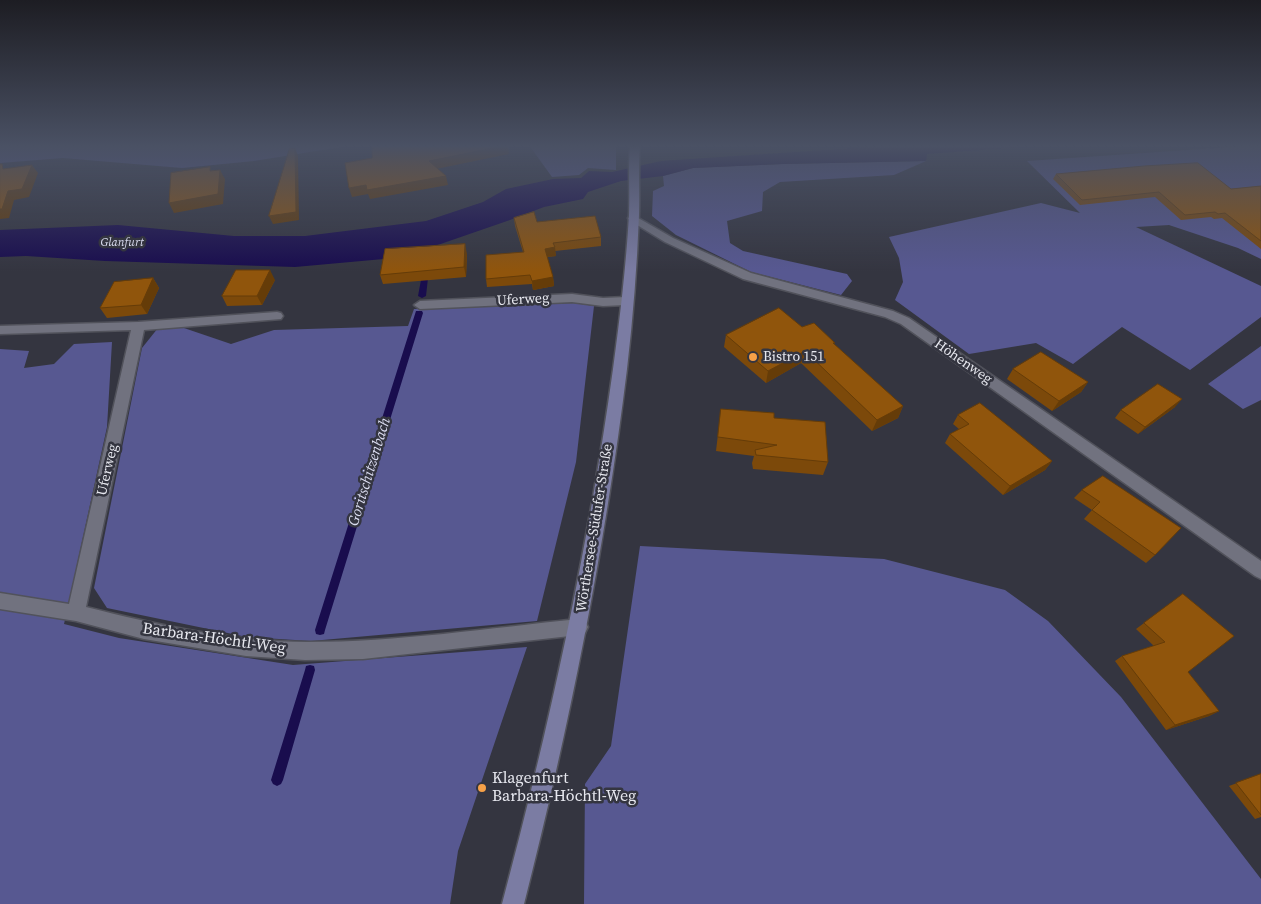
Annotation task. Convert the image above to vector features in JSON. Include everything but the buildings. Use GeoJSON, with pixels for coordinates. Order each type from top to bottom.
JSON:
{"type":"FeatureCollection","features":[{"type":"Feature","properties":{"kind":"main road","name":"Wörthersee-Südufer-Straße"},"geometry":{"type":"LineString","coordinates":[[513,904],[579,627],[620,367],[635,187]]}},
{"type":"Feature","properties":{"kind":"street","name":"Höhenweg"},"geometry":{"type":"LineString","coordinates":[[633,218],[669,240],[747,276],[889,314],[904,321],[1261,571]]}},
{"type":"Feature","properties":{"kind":"street","name":"Uferweg"},"geometry":{"type":"LineString","coordinates":[[420,305],[572,298],[603,302],[626,301]]}},
{"type":"Feature","properties":{"kind":"street"},"geometry":{"type":"LineString","coordinates":[[0,330],[138,326],[277,316]]}},
{"type":"Feature","properties":{"kind":"street","name":"Uferweg"},"geometry":{"type":"LineString","coordinates":[[76,613],[138,326]]}},
{"type":"Feature","properties":{"kind":"street","name":"Barbara-Höchtl-Weg"},"geometry":{"type":"LineString","coordinates":[[0,601],[76,613],[144,630],[246,647],[305,651],[363,650],[579,627]]}},
{"type":"Feature","properties":{"kind":"shaded area"},"geometry":{"type":"Polygon","coordinates":[[[661,187],[771,187],[763,192],[762,211],[727,221],[730,243],[743,251],[847,274],[852,281],[841,295],[751,272],[676,235],[652,216],[653,191],[661,187]]]}},
{"type":"Feature","properties":{"kind":"shaded area"},"geometry":{"type":"Polygon","coordinates":[[[1054,187],[1261,187],[1261,259],[1238,248],[1169,225],[1136,227],[1261,286],[1261,317],[1190,370],[1122,327],[1073,364],[1036,343],[969,354],[895,300],[903,282],[899,258],[889,237],[1041,203],[1080,213],[1054,187]]]}},
{"type":"Feature","properties":{"kind":"shaded area"},"geometry":{"type":"Polygon","coordinates":[[[574,303],[594,306],[576,462],[537,621],[311,641],[247,637],[107,608],[94,588],[142,348],[158,328],[181,327],[231,344],[274,330],[408,326],[414,309],[574,303]]]}},
{"type":"Feature","properties":{"kind":"shaded area"},"geometry":{"type":"Polygon","coordinates":[[[112,342],[107,427],[64,624],[119,638],[293,665],[527,647],[458,851],[450,904],[0,904],[0,349],[29,351],[24,368],[54,364],[74,344],[112,342]]]}},
{"type":"Feature","properties":{"kind":"shaded area"},"geometry":{"type":"Polygon","coordinates":[[[1261,346],[1261,400],[1243,409],[1208,384],[1261,346]]]}},
{"type":"Feature","properties":{"kind":"shaded area"},"geometry":{"type":"Polygon","coordinates":[[[640,546],[884,559],[1005,590],[1048,621],[1121,697],[1261,879],[1261,904],[584,904],[585,784],[611,746],[640,546]]]}},
{"type":"Feature","properties":{"kind":"water","name":"Glanfurt"},"geometry":{"type":"Polygon","coordinates":[[[515,187],[602,187],[588,192],[583,199],[544,207],[429,248],[417,256],[295,267],[105,261],[26,256],[0,257],[0,230],[118,225],[234,236],[305,236],[426,221],[483,202],[506,189],[515,187]]]}},
{"type":"Feature","properties":{"kind":"waterway"},"geometry":{"type":"LineString","coordinates":[[422,296],[426,269]]}},
{"type":"Feature","properties":{"kind":"waterway","name":"Goritschitzenbach"},"geometry":{"type":"LineString","coordinates":[[320,630],[419,313]]}},
{"type":"Feature","properties":{"kind":"waterway"},"geometry":{"type":"LineString","coordinates":[[277,780],[310,670]]}},
{"type":"Feature","properties":{"kind":"place","name":"Bistro 151"},"geometry":{"type":"Point","coordinates":[753,357]}},
{"type":"Feature","properties":{"kind":"place","name":"Klagenfurt Barbara-Höchtl-Weg"},"geometry":{"type":"Point","coordinates":[482,788]}}]}
